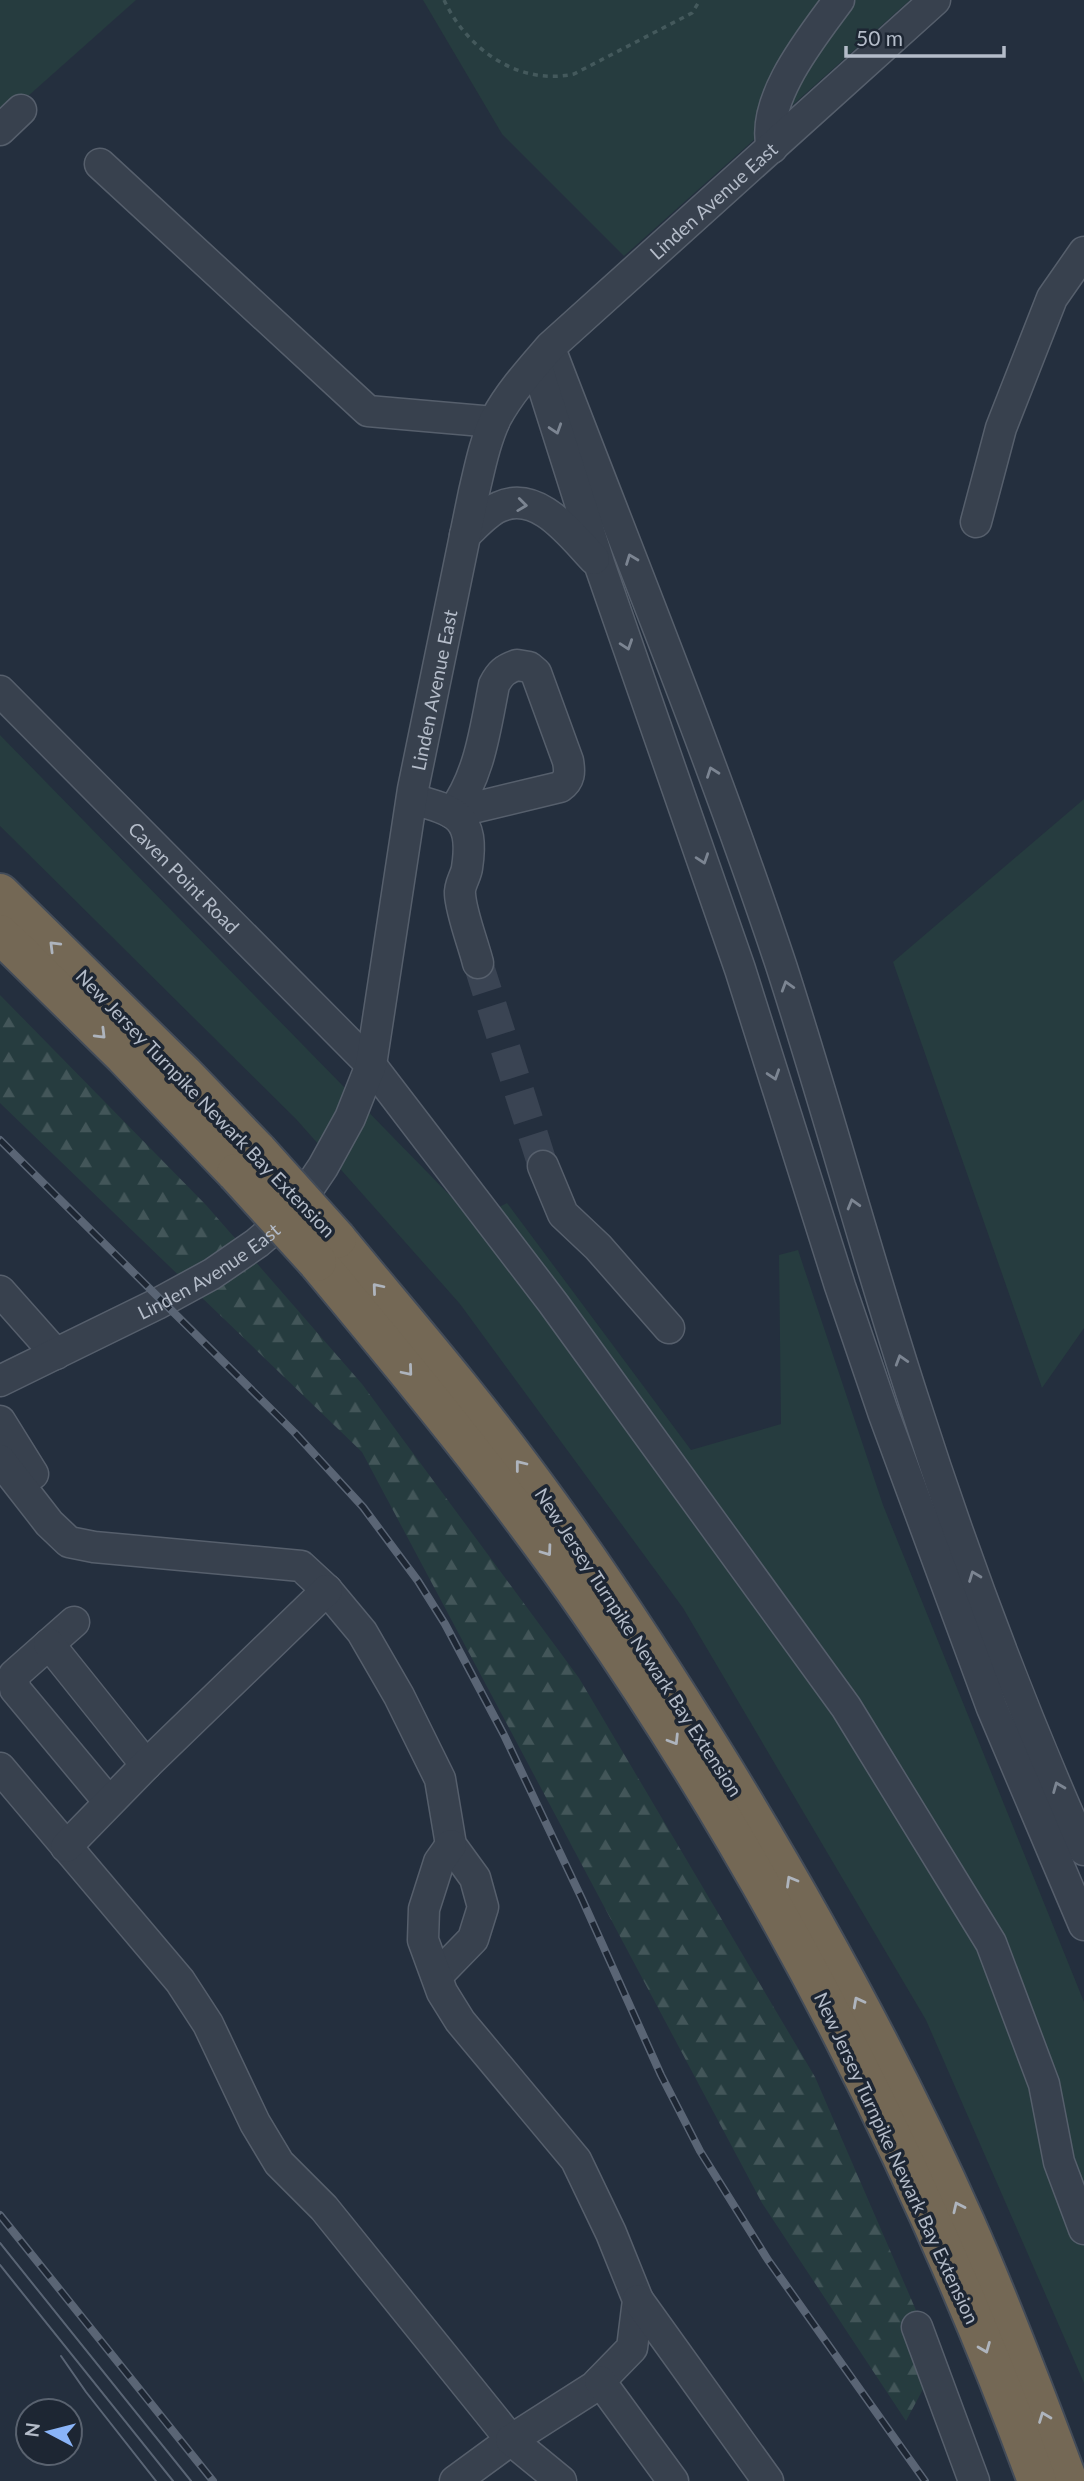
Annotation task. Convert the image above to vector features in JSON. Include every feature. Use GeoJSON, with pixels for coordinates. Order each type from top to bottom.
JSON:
{"type":"FeatureCollection","features":[{"type":"Feature","properties":{"kind":"highway","name":"New Jersey Turnpike Newark Bay Extension"},"geometry":{"type":"LineString","coordinates":[[0,893],[184,1074],[247,1162],[327,1251],[441,1364],[529,1477],[608,1588],[690,1713],[812,1947],[875,2035],[966,2224],[1068,2481]]}},
{"type":"Feature","properties":{"kind":"highway","name":"New Jersey Turnpike Newark Bay Extension"},"geometry":{"type":"LineString","coordinates":[[0,934],[132,1064],[247,1162]]}},
{"type":"Feature","properties":{"kind":"highway","name":"New Jersey Turnpike Newark Bay Extension"},"geometry":{"type":"LineString","coordinates":[[812,1947],[847,2048],[938,2237],[1037,2481]]}},
{"type":"Feature","properties":{"kind":"street"},"geometry":{"type":"LineString","coordinates":[[772,148],[769,133],[779,95],[797,57],[839,0]]}},
{"type":"Feature","properties":{"kind":"street","name":"Linden Avenue East"},"geometry":{"type":"LineString","coordinates":[[0,1381],[212,1274],[257,1243],[292,1213],[323,1167],[349,1118],[371,1065],[412,799],[465,535],[483,452],[504,404],[543,355],[935,0]]}},
{"type":"Feature","properties":{"kind":"street"},"geometry":{"type":"LineString","coordinates":[[100,164],[368,411],[495,422]]}},
{"type":"Feature","properties":{"kind":"street"},"geometry":{"type":"LineString","coordinates":[[976,522],[1001,428],[1052,299],[1084,253]]}},
{"type":"Feature","properties":{"kind":"street"},"geometry":{"type":"LineString","coordinates":[[543,355],[600,566],[736,957],[840,1286],[883,1412],[992,1708],[1084,1925]]}},
{"type":"Feature","properties":{"kind":"street"},"geometry":{"type":"LineString","coordinates":[[543,355],[675,673],[780,964],[895,1343],[963,1548],[1016,1687],[1084,1850]]}},
{"type":"Feature","properties":{"kind":"street"},"geometry":{"type":"LineString","coordinates":[[465,535],[498,507],[516,502],[531,505],[550,515],[600,566]]}},
{"type":"Feature","properties":{"kind":"street"},"geometry":{"type":"LineString","coordinates":[[517,665],[529,667],[536,673],[568,761],[570,771],[566,782],[560,787],[452,813],[465,796],[477,767],[494,685],[499,675],[506,668],[517,665]]}},
{"type":"Feature","properties":{"kind":"street","name":"Caven Point Road"},"geometry":{"type":"LineString","coordinates":[[0,691],[371,1065],[553,1303],[846,1707],[991,1943],[1044,2084],[1059,2162],[1084,2229]]}},
{"type":"Feature","properties":{"kind":"street"},"geometry":{"type":"LineString","coordinates":[[412,799],[446,808],[463,821],[469,842],[467,870],[459,892],[478,963]]}},
{"type":"Feature","properties":{"kind":"street"},"geometry":{"type":"LineString","coordinates":[[543,1166],[563,1214],[598,1247],[669,1328]]}},
{"type":"Feature","properties":{"kind":"street"},"geometry":{"type":"LineString","coordinates":[[0,1291],[56,1354]]}},
{"type":"Feature","properties":{"kind":"street"},"geometry":{"type":"LineString","coordinates":[[0,1421],[48,1496],[94,1547]]}},
{"type":"Feature","properties":{"kind":"street"},"geometry":{"type":"LineString","coordinates":[[0,1460],[48,1523],[69,1542],[94,1547],[301,1566],[327,1590],[362,1632],[399,1696],[440,1779],[451,1844],[475,1878],[483,1907],[472,1939],[437,1976]]}},
{"type":"Feature","properties":{"kind":"street"},"geometry":{"type":"LineString","coordinates":[[66,1847],[146,1765],[327,1590]]}},
{"type":"Feature","properties":{"kind":"street"},"geometry":{"type":"LineString","coordinates":[[74,1622],[14,1675],[15,1689],[109,1802]]}},
{"type":"Feature","properties":{"kind":"street"},"geometry":{"type":"LineString","coordinates":[[49,1644],[146,1765]]}},
{"type":"Feature","properties":{"kind":"street"},"geometry":{"type":"LineString","coordinates":[[0,1768],[180,1981],[208,2024],[255,2123],[279,2163],[324,2208],[512,2440],[561,2481]]}},
{"type":"Feature","properties":{"kind":"street"},"geometry":{"type":"LineString","coordinates":[[451,1844],[439,1862],[424,1909],[423,1940],[442,1992],[460,2021],[576,2160],[611,2233],[638,2301],[768,2481]]}},
{"type":"Feature","properties":{"kind":"street"},"geometry":{"type":"LineString","coordinates":[[455,2481],[600,2381],[632,2348],[638,2301]]}},
{"type":"Feature","properties":{"kind":"street"},"geometry":{"type":"LineString","coordinates":[[917,2327],[974,2481]]}},
{"type":"Feature","properties":{"kind":"street"},"geometry":{"type":"LineString","coordinates":[[600,2381],[673,2481]]}},
{"type":"Feature","properties":{"kind":"path"},"geometry":{"type":"LineString","coordinates":[[444,0],[458,25],[489,55],[509,67],[554,78],[574,74],[692,13],[700,0]]}},
{"type":"Feature","properties":{"kind":"green space"},"geometry":{"type":"Polygon","coordinates":[[[0,0],[136,0],[0,121],[0,0]]]}},
{"type":"Feature","properties":{"kind":"green space"},"geometry":{"type":"Polygon","coordinates":[[[423,0],[910,0],[624,256],[502,134],[423,0]]]}},
{"type":"Feature","properties":{"kind":"green space"},"geometry":{"type":"Polygon","coordinates":[[[0,735],[474,1220],[507,1203],[691,1450],[781,1424],[779,1255],[798,1250],[883,1505],[1084,2002],[1084,2383],[926,2020],[683,1608],[460,1304],[296,1119],[0,826],[0,735]]]}},
{"type":"Feature","properties":{"kind":"green space"},"geometry":{"type":"Polygon","coordinates":[[[1084,799],[1084,1328],[1042,1388],[893,962],[1084,799]]]}},
{"type":"Feature","properties":{"kind":"green space"},"geometry":{"type":"Polygon","coordinates":[[[0,995],[206,1205],[362,1384],[579,1678],[815,2077],[938,2361],[906,2421],[762,2203],[362,1452],[0,1103],[0,995]]]}},
{"type":"Feature","properties":{"kind":"tunnel"},"geometry":{"type":"LineString","coordinates":[[478,963],[543,1166]]}},
{"type":"Feature","properties":{"kind":"tram line"},"geometry":{"type":"LineString","coordinates":[[0,2243],[191,2481]]}},
{"type":"Feature","properties":{"kind":"tram line"},"geometry":{"type":"LineString","coordinates":[[0,2265],[173,2481]]}},
{"type":"Feature","properties":{"kind":"tram line"},"geometry":{"type":"LineString","coordinates":[[61,2356],[156,2481]]}},
{"type":"Feature","properties":{"kind":"railway"},"geometry":{"type":"LineString","coordinates":[[0,1140],[294,1432],[363,1507],[418,1581],[445,1624],[504,1735],[661,2075],[700,2151],[768,2260],[925,2481]]}},
{"type":"Feature","properties":{"kind":"railway"},"geometry":{"type":"LineString","coordinates":[[0,2215],[213,2481]]}}]}
